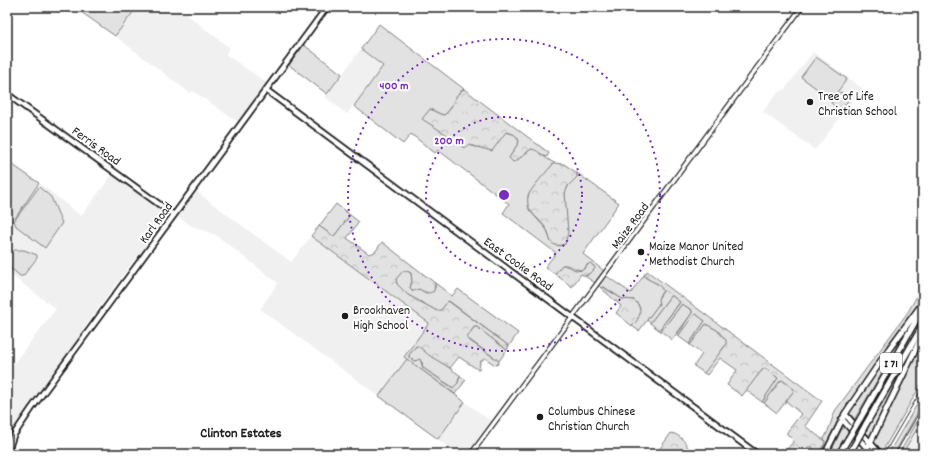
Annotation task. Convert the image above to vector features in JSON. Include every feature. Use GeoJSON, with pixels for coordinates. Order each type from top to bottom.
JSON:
{"type":"FeatureCollection","features":[{"type":"Feature","properties":{"kind":"highway"},"geometry":{"type":"LineString","coordinates":[[844,417],[889,349],[923,303]]}},
{"type":"Feature","properties":{"kind":"highway","name":"I 71"},"geometry":{"type":"LineString","coordinates":[[839,454],[923,308]]}},
{"type":"Feature","properties":{"kind":"highway","name":"I 71"},"geometry":{"type":"LineString","coordinates":[[849,454],[923,325]]}},
{"type":"Feature","properties":{"kind":"highway"},"geometry":{"type":"LineString","coordinates":[[863,454],[923,334]]}},
{"type":"Feature","properties":{"kind":"main road","name":"Karl Road"},"geometry":{"type":"LineString","coordinates":[[7,454],[13,436],[24,419],[327,7]]}},
{"type":"Feature","properties":{"kind":"main road","name":"East Cooke Road"},"geometry":{"type":"LineString","coordinates":[[266,90],[573,316],[757,454]]}},
{"type":"Feature","properties":{"kind":"main road","name":"Ferris Road"},"geometry":{"type":"LineString","coordinates":[[7,94],[174,215]]}},
{"type":"Feature","properties":{"kind":"main road"},"geometry":{"type":"LineString","coordinates":[[825,454],[844,417],[868,445],[880,454]]}},
{"type":"Feature","properties":{"kind":"main road"},"geometry":{"type":"LineString","coordinates":[[868,445],[872,454]]}},
{"type":"Feature","properties":{"kind":"street","name":"Maize Road"},"geometry":{"type":"LineString","coordinates":[[471,454],[802,7]]}},
{"type":"Feature","properties":{"kind":"shaded area"},"geometry":{"type":"Polygon","coordinates":[[[137,7],[177,7],[230,48],[225,54],[267,83],[238,122],[193,91],[190,93],[115,36],[137,7]]]}},
{"type":"Feature","properties":{"kind":"shaded area"},"geometry":{"type":"Polygon","coordinates":[[[361,49],[384,66],[347,114],[325,97],[361,49]]]}},
{"type":"Feature","properties":{"kind":"shaded area","name":"Tree of Life Christian School"},"geometry":{"type":"Polygon","coordinates":[[[813,52],[862,88],[815,150],[763,112],[777,93],[785,89],[813,52]]]}},
{"type":"Feature","properties":{"kind":"shaded area"},"geometry":{"type":"Polygon","coordinates":[[[7,161],[39,183],[81,216],[114,172],[178,217],[151,252],[137,256],[84,328],[87,331],[24,417],[7,451],[7,372],[56,309],[7,272],[7,161]]]}},
{"type":"Feature","properties":{"kind":"shaded area","name":"Brookhaven High School"},"geometry":{"type":"Polygon","coordinates":[[[197,192],[291,262],[311,236],[429,323],[405,357],[492,422],[467,454],[458,454],[260,309],[278,283],[216,235],[192,226],[178,217],[197,192]]]}},
{"type":"Feature","properties":{"kind":"shaded area"},"geometry":{"type":"Polygon","coordinates":[[[923,415],[923,454],[902,454],[916,426],[923,415]]]}},
{"type":"Feature","properties":{"kind":"green space"},"geometry":{"type":"Polygon","coordinates":[[[74,7],[137,7],[115,36],[74,7]]]}},
{"type":"Feature","properties":{"kind":"green space"},"geometry":{"type":"Polygon","coordinates":[[[379,24],[464,89],[457,95],[450,109],[444,115],[430,109],[455,140],[464,148],[469,145],[476,147],[506,132],[516,135],[519,142],[509,158],[516,161],[531,149],[536,149],[540,152],[540,154],[554,163],[528,195],[529,210],[547,230],[551,242],[561,246],[565,244],[565,193],[568,186],[577,177],[577,173],[619,203],[583,254],[604,271],[595,283],[585,276],[588,275],[588,264],[582,270],[568,265],[563,265],[555,274],[545,267],[556,253],[503,213],[509,204],[438,150],[435,153],[411,134],[403,144],[354,106],[383,66],[361,49],[379,24]]]}},
{"type":"Feature","properties":{"kind":"green space"},"geometry":{"type":"Polygon","coordinates":[[[304,45],[342,74],[327,94],[289,65],[304,45]]]}},
{"type":"Feature","properties":{"kind":"green space"},"geometry":{"type":"Polygon","coordinates":[[[816,57],[847,79],[835,95],[841,92],[850,98],[841,110],[831,103],[833,98],[832,100],[801,77],[816,57]]]}},
{"type":"Feature","properties":{"kind":"green space"},"geometry":{"type":"Polygon","coordinates":[[[464,89],[549,153],[547,157],[536,150],[531,149],[513,162],[509,158],[519,142],[514,135],[506,132],[492,151],[469,145],[464,148],[455,140],[422,119],[430,109],[444,115],[450,109],[457,95],[464,89]]]}},
{"type":"Feature","properties":{"kind":"green space"},"geometry":{"type":"Polygon","coordinates":[[[7,161],[39,183],[10,226],[7,227],[7,161]]]}},
{"type":"Feature","properties":{"kind":"green space"},"geometry":{"type":"Polygon","coordinates":[[[554,163],[564,164],[577,173],[577,177],[568,186],[565,193],[568,233],[565,244],[559,245],[555,245],[551,242],[547,230],[531,211],[528,202],[529,194],[554,163]]]}},
{"type":"Feature","properties":{"kind":"green space"},"geometry":{"type":"Polygon","coordinates":[[[39,187],[51,197],[62,223],[45,248],[16,226],[14,221],[39,187]]]}},
{"type":"Feature","properties":{"kind":"green space"},"geometry":{"type":"Polygon","coordinates":[[[336,204],[350,215],[333,236],[319,226],[336,204]]]}},
{"type":"Feature","properties":{"kind":"green space"},"geometry":{"type":"Polygon","coordinates":[[[350,215],[359,222],[347,238],[369,254],[375,252],[382,242],[435,283],[434,291],[430,293],[426,293],[419,289],[413,291],[410,288],[412,281],[411,273],[403,271],[396,279],[397,284],[408,295],[437,311],[441,310],[448,301],[509,346],[507,350],[477,327],[474,327],[467,337],[467,339],[499,361],[498,364],[495,365],[485,358],[480,362],[479,369],[477,369],[459,357],[450,368],[416,346],[409,355],[409,358],[415,361],[420,359],[423,368],[453,388],[458,383],[460,376],[466,380],[455,394],[404,357],[429,323],[311,236],[319,226],[333,236],[335,235],[350,215]]]}},
{"type":"Feature","properties":{"kind":"green space"},"geometry":{"type":"Polygon","coordinates":[[[15,250],[24,250],[37,255],[37,258],[23,276],[20,276],[7,265],[7,254],[15,250]]]}},
{"type":"Feature","properties":{"kind":"green space"},"geometry":{"type":"Polygon","coordinates":[[[590,263],[595,268],[593,271],[585,276],[581,274],[572,287],[555,274],[562,265],[580,271],[590,263]]]}},
{"type":"Feature","properties":{"kind":"green space"},"geometry":{"type":"Polygon","coordinates":[[[402,271],[411,273],[412,281],[410,288],[413,291],[419,289],[426,293],[435,288],[435,283],[452,296],[458,289],[518,333],[509,346],[449,301],[441,310],[437,311],[408,295],[397,284],[396,279],[402,271]]]}},
{"type":"Feature","properties":{"kind":"green space"},"geometry":{"type":"Polygon","coordinates":[[[647,271],[822,401],[805,426],[824,439],[825,442],[821,454],[783,454],[793,442],[787,432],[801,414],[786,401],[794,389],[782,380],[764,403],[762,402],[778,378],[765,368],[742,396],[727,385],[737,370],[720,358],[707,375],[704,373],[726,345],[726,340],[717,330],[706,324],[690,345],[689,344],[705,321],[696,314],[678,336],[677,335],[692,313],[692,310],[682,304],[661,331],[659,330],[680,302],[671,295],[650,323],[647,320],[659,304],[658,299],[663,291],[662,288],[644,275],[647,271]]]}},
{"type":"Feature","properties":{"kind":"green space"},"geometry":{"type":"Polygon","coordinates":[[[605,275],[631,293],[644,275],[646,278],[660,285],[663,291],[659,296],[659,304],[639,331],[632,326],[640,309],[638,304],[634,300],[622,299],[604,287],[601,288],[598,285],[605,275]]]}},
{"type":"Feature","properties":{"kind":"green space"},"geometry":{"type":"Polygon","coordinates":[[[923,285],[923,297],[844,410],[821,454],[825,442],[824,439],[835,411],[908,312],[923,285]]]}},
{"type":"Feature","properties":{"kind":"green space"},"geometry":{"type":"Polygon","coordinates":[[[603,287],[622,299],[634,300],[637,303],[640,313],[632,326],[616,313],[621,306],[601,288],[603,287]]]}},
{"type":"Feature","properties":{"kind":"green space"},"geometry":{"type":"Polygon","coordinates":[[[671,295],[680,302],[659,330],[650,323],[671,295]]]}},
{"type":"Feature","properties":{"kind":"green space"},"geometry":{"type":"Polygon","coordinates":[[[682,304],[692,310],[692,313],[672,340],[661,331],[682,304]]]}},
{"type":"Feature","properties":{"kind":"green space"},"geometry":{"type":"Polygon","coordinates":[[[694,314],[705,321],[689,344],[678,336],[694,314]]]}},
{"type":"Feature","properties":{"kind":"green space"},"geometry":{"type":"Polygon","coordinates":[[[706,324],[717,330],[727,343],[704,373],[694,366],[702,354],[690,345],[706,324]]]}},
{"type":"Feature","properties":{"kind":"green space"},"geometry":{"type":"Polygon","coordinates":[[[909,326],[854,420],[848,413],[909,326]]]}},
{"type":"Feature","properties":{"kind":"green space"},"geometry":{"type":"Polygon","coordinates":[[[474,327],[477,327],[507,350],[499,361],[467,338],[474,327]]]}},
{"type":"Feature","properties":{"kind":"green space"},"geometry":{"type":"Polygon","coordinates":[[[923,337],[923,381],[882,452],[874,442],[923,337]]]}},
{"type":"Feature","properties":{"kind":"green space"},"geometry":{"type":"Polygon","coordinates":[[[416,346],[461,376],[459,377],[458,383],[454,388],[423,368],[422,362],[409,358],[409,355],[416,346]]]}},
{"type":"Feature","properties":{"kind":"green space"},"geometry":{"type":"Polygon","coordinates":[[[910,357],[870,439],[865,433],[910,357]]]}},
{"type":"Feature","properties":{"kind":"green space"},"geometry":{"type":"Polygon","coordinates":[[[407,359],[465,402],[438,439],[379,396],[407,359]]]}},
{"type":"Feature","properties":{"kind":"green space"},"geometry":{"type":"Polygon","coordinates":[[[765,368],[778,378],[762,402],[746,390],[765,368]]]}},
{"type":"Feature","properties":{"kind":"green space"},"geometry":{"type":"Polygon","coordinates":[[[782,380],[794,389],[777,413],[764,403],[782,380]]]}},
{"type":"Feature","properties":{"kind":"green space"},"geometry":{"type":"Polygon","coordinates":[[[923,394],[923,403],[894,454],[888,454],[923,394]]]}},
{"type":"Feature","properties":{"kind":"green space"},"geometry":{"type":"Polygon","coordinates":[[[923,411],[923,415],[917,425],[918,427],[902,454],[899,454],[923,411]]]}},
{"type":"Feature","properties":{"kind":"green space"},"geometry":{"type":"Polygon","coordinates":[[[846,427],[849,430],[835,454],[830,454],[841,430],[846,427]]]}},
{"type":"Feature","properties":{"kind":"green space"},"geometry":{"type":"Polygon","coordinates":[[[671,433],[678,435],[684,440],[690,454],[656,454],[671,433]]]}},
{"type":"Feature","properties":{"kind":"waterway"},"geometry":{"type":"LineString","coordinates":[[802,454],[808,447],[812,447],[816,451],[820,450],[823,446]]}},
{"type":"Feature","properties":{"kind":"railway"},"geometry":{"type":"LineString","coordinates":[[884,454],[923,387]]}},
{"type":"Feature","properties":{"kind":"railway"},"geometry":{"type":"LineString","coordinates":[[895,454],[923,406]]}},
{"type":"Feature","properties":{"kind":"place","name":"Tree of Life Christian School"},"geometry":{"type":"Point","coordinates":[810,102]}},
{"type":"Feature","properties":{"kind":"place","name":"Maize Manor United Methodist Church"},"geometry":{"type":"Point","coordinates":[641,252]}},
{"type":"Feature","properties":{"kind":"place","name":"Brookhaven High School"},"geometry":{"type":"Point","coordinates":[345,316]}},
{"type":"Feature","properties":{"kind":"place","name":"Columbus Chinese Christian Church"},"geometry":{"type":"Point","coordinates":[540,417]}},
{"type":"Feature","properties":{"kind":"district","name":"Clinton Estates"},"geometry":{"type":"Point","coordinates":[241,432]}}]}
